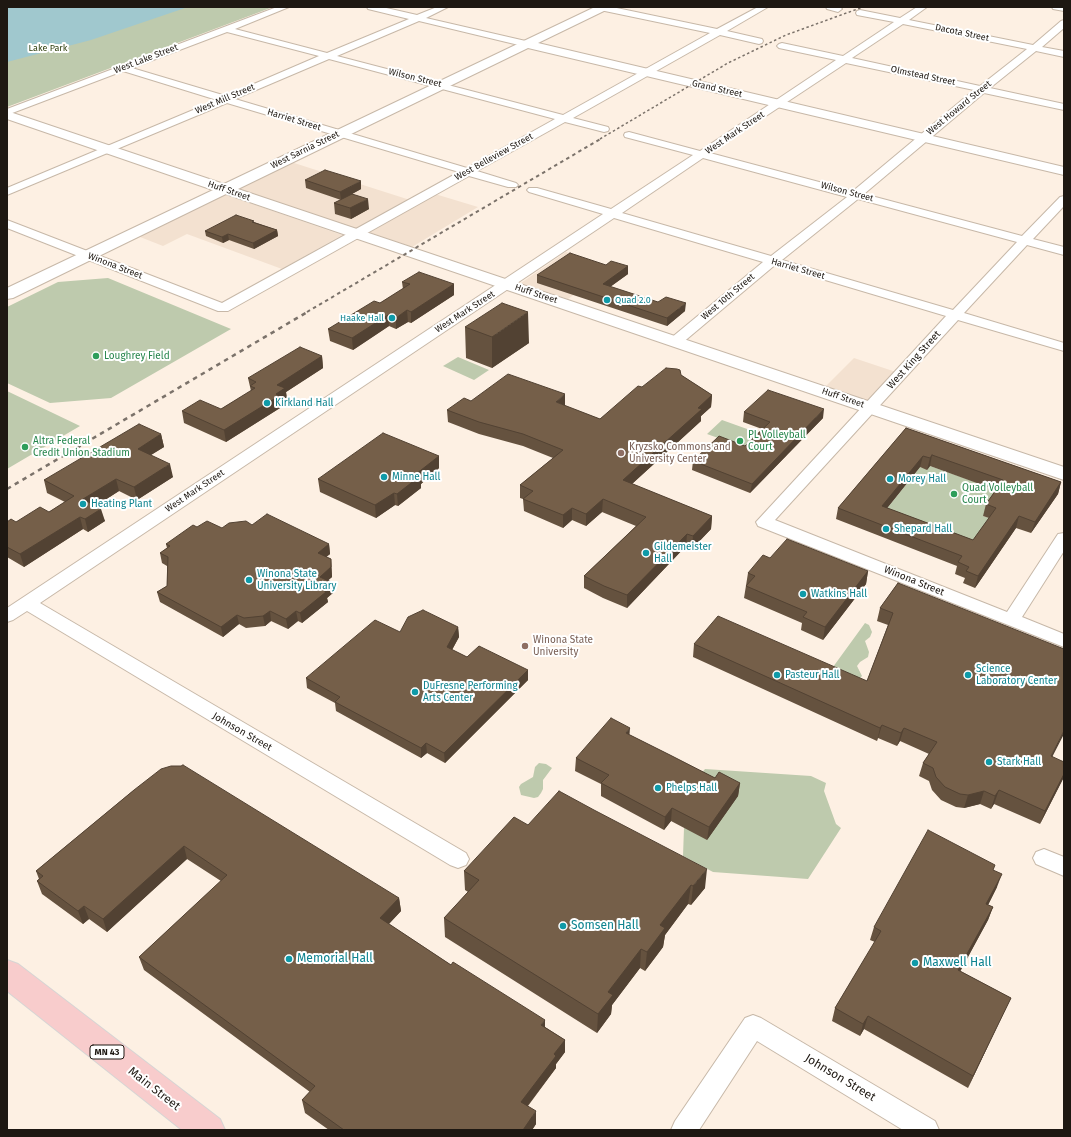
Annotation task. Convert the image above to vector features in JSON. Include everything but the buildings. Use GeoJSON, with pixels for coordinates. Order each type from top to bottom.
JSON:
{"type":"FeatureCollection","features":[{"type":"Feature","properties":{"kind":"main road","name":"Main Street"},"geometry":{"type":"LineString","coordinates":[[7,973],[206,1129]]}},
{"type":"Feature","properties":{"kind":"street","name":"West Lake Street"},"geometry":{"type":"LineString","coordinates":[[7,112],[285,7]]}},
{"type":"Feature","properties":{"kind":"street","name":"Grand Street"},"geometry":{"type":"LineString","coordinates":[[370,7],[1064,171]]}},
{"type":"Feature","properties":{"kind":"street","name":"West Mill Street"},"geometry":{"type":"LineString","coordinates":[[7,192],[444,7]]}},
{"type":"Feature","properties":{"kind":"street"},"geometry":{"type":"LineString","coordinates":[[602,7],[759,41]]}},
{"type":"Feature","properties":{"kind":"street","name":"West Sarnia Street"},"geometry":{"type":"LineString","coordinates":[[7,294],[602,7]]}},
{"type":"Feature","properties":{"kind":"street","name":"West Belleview Street"},"geometry":{"type":"LineString","coordinates":[[224,308],[764,7]]}},
{"type":"Feature","properties":{"kind":"street","name":"West Mark Street"},"geometry":{"type":"LineString","coordinates":[[7,616],[924,7]]}},
{"type":"Feature","properties":{"kind":"street"},"geometry":{"type":"LineString","coordinates":[[1057,7],[1064,8]]}},
{"type":"Feature","properties":{"kind":"street","name":"Dacota Street"},"geometry":{"type":"LineString","coordinates":[[860,13],[1064,54]]}},
{"type":"Feature","properties":{"kind":"street","name":"West Howard Street"},"geometry":{"type":"LineString","coordinates":[[855,194],[981,89],[1064,23]]}},
{"type":"Feature","properties":{"kind":"street","name":"Wilson Street"},"geometry":{"type":"LineString","coordinates":[[226,29],[604,129]]}},
{"type":"Feature","properties":{"kind":"street","name":"Olmstead Street"},"geometry":{"type":"LineString","coordinates":[[782,46],[1064,107]]}},
{"type":"Feature","properties":{"kind":"street","name":"Harriet Street"},"geometry":{"type":"LineString","coordinates":[[122,68],[512,185]]}},
{"type":"Feature","properties":{"kind":"street","name":"Huff Street"},"geometry":{"type":"LineString","coordinates":[[7,115],[1064,474]]}},
{"type":"Feature","properties":{"kind":"street","name":"Wilson Street"},"geometry":{"type":"LineString","coordinates":[[629,135],[855,194],[1064,251]]}},
{"type":"Feature","properties":{"kind":"street","name":"Harriet Street"},"geometry":{"type":"LineString","coordinates":[[533,190],[771,262],[1064,347]]}},
{"type":"Feature","properties":{"kind":"street","name":"West 10th Street"},"geometry":{"type":"LineString","coordinates":[[676,341],[855,194]]}},
{"type":"Feature","properties":{"kind":"street","name":"West King Street"},"geometry":{"type":"LineString","coordinates":[[764,522],[1064,199]]}},
{"type":"Feature","properties":{"kind":"street","name":"Winona Street"},"geometry":{"type":"LineString","coordinates":[[7,224],[224,308]]}},
{"type":"Feature","properties":{"kind":"street","name":"Winona Street"},"geometry":{"type":"LineString","coordinates":[[764,522],[1064,641]]}},
{"type":"Feature","properties":{"kind":"street"},"geometry":{"type":"LineString","coordinates":[[1011,620],[1064,538]]}},
{"type":"Feature","properties":{"kind":"street","name":"Johnson Street"},"geometry":{"type":"LineString","coordinates":[[27,604],[458,859]]}},
{"type":"Feature","properties":{"kind":"street"},"geometry":{"type":"LineString","coordinates":[[1044,858],[1064,867]]}},
{"type":"Feature","properties":{"kind":"street","name":"Johnson Street"},"geometry":{"type":"LineString","coordinates":[[684,1130],[753,1026],[926,1130]]}},
{"type":"Feature","properties":{"kind":"shaded area"},"geometry":{"type":"Polygon","coordinates":[[[291,162],[410,200],[356,229],[236,188],[291,162]]]}},
{"type":"Feature","properties":{"kind":"shaded area"},"geometry":{"type":"Polygon","coordinates":[[[221,193],[342,235],[282,269],[187,234],[163,246],[135,235],[221,193]]]}},
{"type":"Feature","properties":{"kind":"shaded area"},"geometry":{"type":"Polygon","coordinates":[[[435,194],[478,207],[412,247],[368,232],[435,194]]]}},
{"type":"Feature","properties":{"kind":"shaded area"},"geometry":{"type":"Polygon","coordinates":[[[566,252],[612,267],[568,299],[521,283],[566,252]]]}},
{"type":"Feature","properties":{"kind":"shaded area"},"geometry":{"type":"Polygon","coordinates":[[[854,358],[896,372],[868,401],[826,386],[854,358]]]}},
{"type":"Feature","properties":{"kind":"green space","name":"Lake Park"},"geometry":{"type":"Polygon","coordinates":[[[7,7],[273,7],[7,107],[7,7]]]}},
{"type":"Feature","properties":{"kind":"green space","name":"Loughrey Field"},"geometry":{"type":"Polygon","coordinates":[[[108,278],[231,329],[111,398],[50,403],[7,383],[7,307],[58,282],[108,278]]]}},
{"type":"Feature","properties":{"kind":"green space"},"geometry":{"type":"Polygon","coordinates":[[[458,357],[489,370],[474,380],[443,366],[458,357]]]}},
{"type":"Feature","properties":{"kind":"green space","name":"Altra Federal Credit Union Stadium"},"geometry":{"type":"Polygon","coordinates":[[[7,391],[80,426],[7,469],[7,391]]]}},
{"type":"Feature","properties":{"kind":"green space","name":"PL Volleyball Court"},"geometry":{"type":"Polygon","coordinates":[[[722,420],[761,434],[746,448],[707,434],[722,420]]]}},
{"type":"Feature","properties":{"kind":"green space"},"geometry":{"type":"Polygon","coordinates":[[[930,466],[1001,491],[983,516],[997,520],[970,551],[880,517],[920,467],[927,469],[930,466]]]}},
{"type":"Feature","properties":{"kind":"green space"},"geometry":{"type":"Polygon","coordinates":[[[865,623],[869,625],[872,632],[870,637],[865,641],[869,652],[868,657],[857,666],[862,676],[857,678],[833,667],[865,623]]]}},
{"type":"Feature","properties":{"kind":"green space"},"geometry":{"type":"Polygon","coordinates":[[[539,763],[546,764],[552,768],[543,780],[543,789],[541,793],[538,797],[534,798],[521,795],[519,787],[521,784],[533,777],[535,767],[539,763]]]}},
{"type":"Feature","properties":{"kind":"green space"},"geometry":{"type":"Polygon","coordinates":[[[705,769],[811,776],[826,783],[824,791],[836,824],[841,828],[808,879],[713,872],[683,856],[684,828],[701,774],[705,769]]]}},
{"type":"Feature","properties":{"kind":"water"},"geometry":{"type":"Polygon","coordinates":[[[7,7],[188,7],[91,40],[7,62],[7,7]]]}},
{"type":"Feature","properties":{"kind":"railway"},"geometry":{"type":"LineString","coordinates":[[600,139],[728,63],[786,35],[863,7]]}},
{"type":"Feature","properties":{"kind":"railway"},"geometry":{"type":"LineString","coordinates":[[307,312],[602,138]]}},
{"type":"Feature","properties":{"kind":"railway"},"geometry":{"type":"LineString","coordinates":[[7,489],[309,311]]}},
{"type":"Feature","properties":{"kind":"place","name":"Quad 2.0"},"geometry":{"type":"Point","coordinates":[607,300]}},
{"type":"Feature","properties":{"kind":"place","name":"Haake Hall"},"geometry":{"type":"Point","coordinates":[392,318]}},
{"type":"Feature","properties":{"kind":"place","name":"Loughrey Field"},"geometry":{"type":"Point","coordinates":[96,356]}},
{"type":"Feature","properties":{"kind":"place","name":"Kirkland Hall"},"geometry":{"type":"Point","coordinates":[267,403]}},
{"type":"Feature","properties":{"kind":"place","name":"PL Volleyball Court"},"geometry":{"type":"Point","coordinates":[740,441]}},
{"type":"Feature","properties":{"kind":"place","name":"Altra Federal Credit Union Stadium"},"geometry":{"type":"Point","coordinates":[25,447]}},
{"type":"Feature","properties":{"kind":"place","name":"Kryzsko Commons and University Center"},"geometry":{"type":"Point","coordinates":[621,453]}},
{"type":"Feature","properties":{"kind":"place","name":"Minne Hall"},"geometry":{"type":"Point","coordinates":[384,477]}},
{"type":"Feature","properties":{"kind":"place","name":"Morey Hall"},"geometry":{"type":"Point","coordinates":[890,479]}},
{"type":"Feature","properties":{"kind":"place","name":"Quad Volleyball Court"},"geometry":{"type":"Point","coordinates":[954,494]}},
{"type":"Feature","properties":{"kind":"place","name":"Heating Plant"},"geometry":{"type":"Point","coordinates":[83,504]}},
{"type":"Feature","properties":{"kind":"place","name":"Shepard Hall"},"geometry":{"type":"Point","coordinates":[886,529]}},
{"type":"Feature","properties":{"kind":"place","name":"Gildemeister Hall"},"geometry":{"type":"Point","coordinates":[646,553]}},
{"type":"Feature","properties":{"kind":"place","name":"Winona State University Library"},"geometry":{"type":"Point","coordinates":[249,580]}},
{"type":"Feature","properties":{"kind":"place","name":"Watkins Hall"},"geometry":{"type":"Point","coordinates":[803,594]}},
{"type":"Feature","properties":{"kind":"place","name":"Winona State University"},"geometry":{"type":"Point","coordinates":[525,646]}},
{"type":"Feature","properties":{"kind":"place","name":"Pasteur Hall"},"geometry":{"type":"Point","coordinates":[777,675]}},
{"type":"Feature","properties":{"kind":"place","name":"Science Laboratory Center"},"geometry":{"type":"Point","coordinates":[968,675]}},
{"type":"Feature","properties":{"kind":"place","name":"DuFresne Performing Arts Center"},"geometry":{"type":"Point","coordinates":[415,692]}},
{"type":"Feature","properties":{"kind":"place","name":"Stark Hall"},"geometry":{"type":"Point","coordinates":[989,762]}},
{"type":"Feature","properties":{"kind":"place","name":"Phelps Hall"},"geometry":{"type":"Point","coordinates":[658,788]}},
{"type":"Feature","properties":{"kind":"place","name":"Somsen Hall"},"geometry":{"type":"Point","coordinates":[563,926]}},
{"type":"Feature","properties":{"kind":"place","name":"Memorial Hall"},"geometry":{"type":"Point","coordinates":[289,959]}},
{"type":"Feature","properties":{"kind":"place","name":"Maxwell Hall"},"geometry":{"type":"Point","coordinates":[915,963]}}]}
